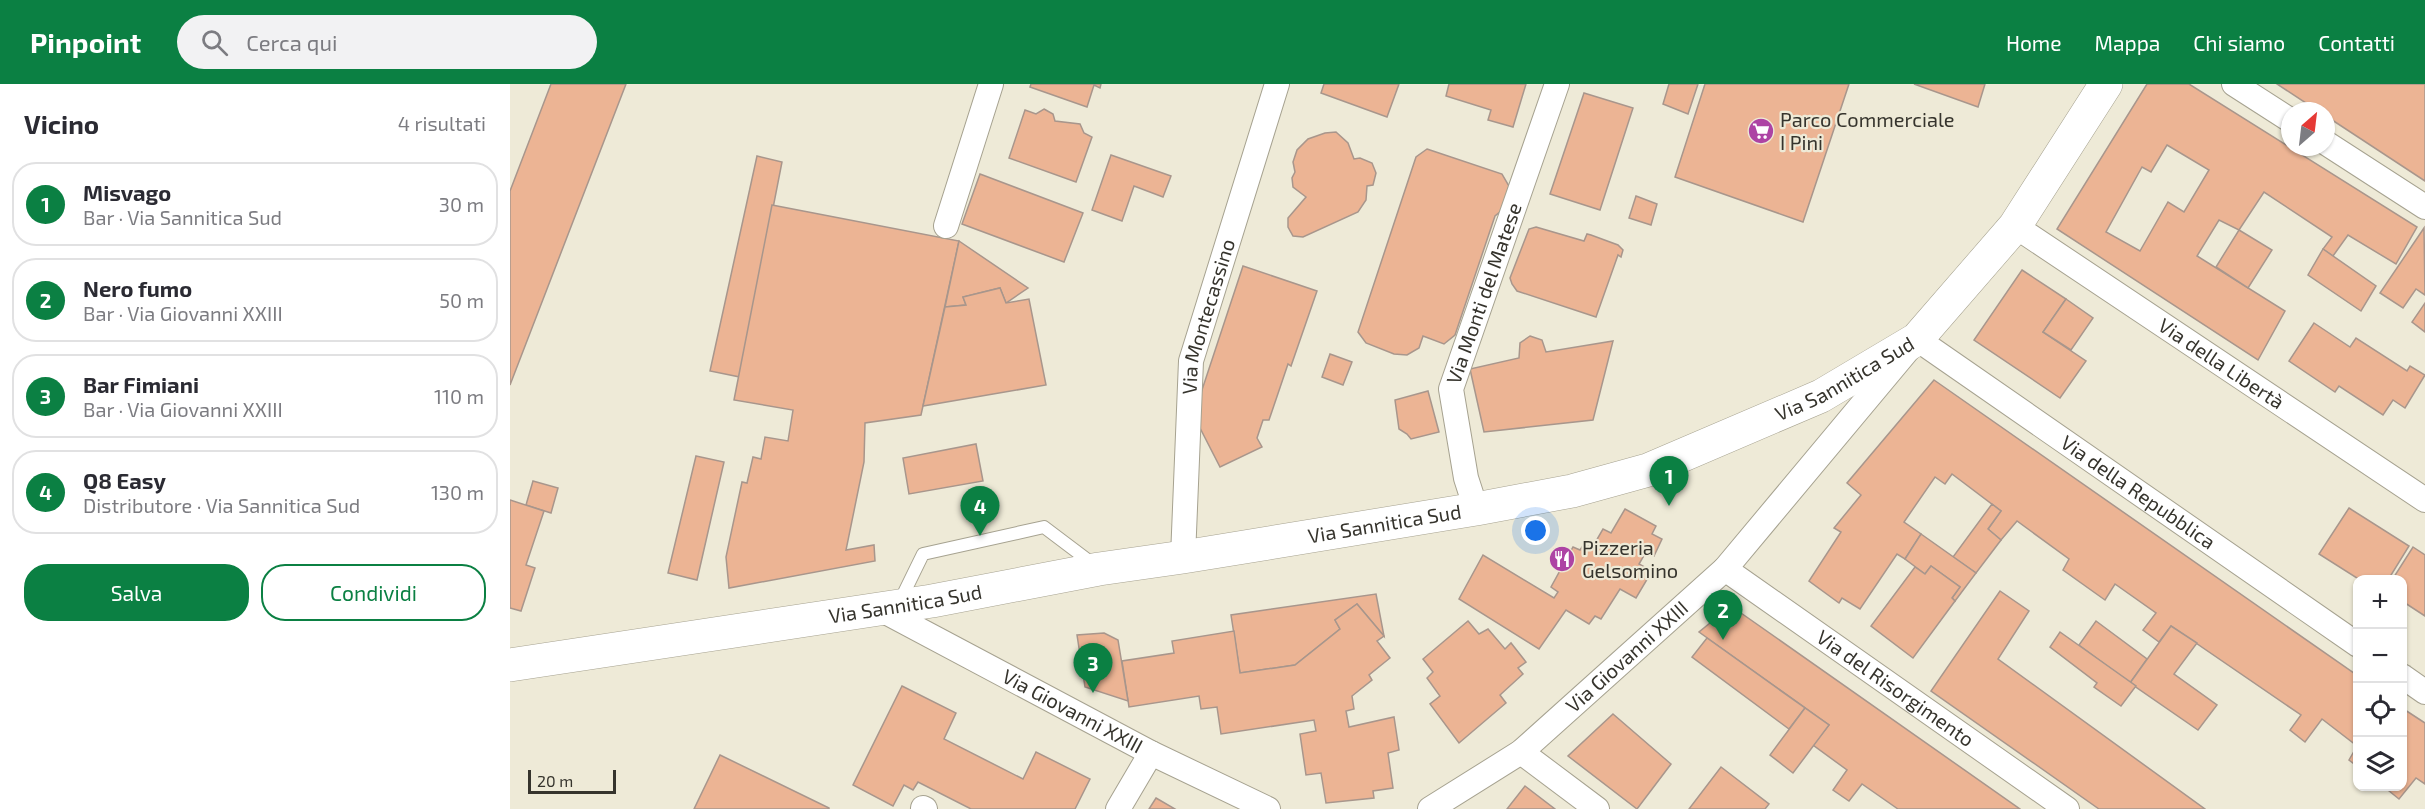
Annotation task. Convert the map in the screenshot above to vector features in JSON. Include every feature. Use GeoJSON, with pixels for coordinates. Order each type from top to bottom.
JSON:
{"type":"FeatureCollection","features":[{"type":"Feature","properties":{"kind":"main road","name":"Via Sannitica Sud"},"geometry":{"type":"LineString","coordinates":[[510,665],[889,607],[1099,569],[1476,509],[1572,491],[1648,470],[1821,396],[1917,339],[2015,226],[2106,84]]}},
{"type":"Feature","properties":{"kind":"street"},"geometry":{"type":"LineString","coordinates":[[946,226],[991,84]]}},
{"type":"Feature","properties":{"kind":"street","name":"Via Montecassino"},"geometry":{"type":"LineString","coordinates":[[1183,557],[1191,361],[1277,84]]}},
{"type":"Feature","properties":{"kind":"street","name":"Via Monti del Matese"},"geometry":{"type":"LineString","coordinates":[[1476,509],[1466,478],[1451,389],[1557,84]]}},
{"type":"Feature","properties":{"kind":"street"},"geometry":{"type":"LineString","coordinates":[[2234,84],[2281,114]]}},
{"type":"Feature","properties":{"kind":"street"},"geometry":{"type":"LineString","coordinates":[[2335,149],[2425,207]]}},
{"type":"Feature","properties":{"kind":"street","name":"Via della Libertà"},"geometry":{"type":"LineString","coordinates":[[2015,226],[2425,500]]}},
{"type":"Feature","properties":{"kind":"street","name":"Via Giovanni XXIII"},"geometry":{"type":"LineString","coordinates":[[1430,809],[1521,752],[1725,569],[1917,339]]}},
{"type":"Feature","properties":{"kind":"street","name":"Via della Repubblica"},"geometry":{"type":"LineString","coordinates":[[1917,339],[2353,642]]}},
{"type":"Feature","properties":{"kind":"street","name":"Via del Risorgimento"},"geometry":{"type":"LineString","coordinates":[[1725,569],[2067,809]]}},
{"type":"Feature","properties":{"kind":"street","name":"Via Giovanni XXIII"},"geometry":{"type":"LineString","coordinates":[[889,607],[1151,753],[1268,809]]}},
{"type":"Feature","properties":{"kind":"street"},"geometry":{"type":"LineString","coordinates":[[2407,679],[2425,692]]}},
{"type":"Feature","properties":{"kind":"street"},"geometry":{"type":"LineString","coordinates":[[1521,752],[1597,809]]}},
{"type":"Feature","properties":{"kind":"street"},"geometry":{"type":"LineString","coordinates":[[1118,809],[1151,753]]}},
{"type":"Feature","properties":{"kind":"lane"},"geometry":{"type":"LineString","coordinates":[[889,607],[923,554],[1044,527],[1099,569]]}},
{"type":"Feature","properties":{"kind":"building"},"geometry":{"type":"Polygon","coordinates":[[[551,84],[626,84],[510,385],[510,191],[551,84]]]}},
{"type":"Feature","properties":{"kind":"building"},"geometry":{"type":"Polygon","coordinates":[[[1031,84],[1101,84],[1100,88],[1094,85],[1087,107],[1030,87],[1031,84]]]}},
{"type":"Feature","properties":{"kind":"building"},"geometry":{"type":"Polygon","coordinates":[[[1324,84],[1399,84],[1387,117],[1321,93],[1324,84]]]}},
{"type":"Feature","properties":{"kind":"building"},"geometry":{"type":"Polygon","coordinates":[[[1449,84],[1526,84],[1513,127],[1488,120],[1491,110],[1446,96],[1449,84]]]}},
{"type":"Feature","properties":{"kind":"building"},"geometry":{"type":"Polygon","coordinates":[[[1669,84],[1698,84],[1688,114],[1663,104],[1669,84]]]}},
{"type":"Feature","properties":{"kind":"building","name":"Parco Commerciale I Pini"},"geometry":{"type":"Polygon","coordinates":[[[1705,84],[1849,84],[1803,222],[1675,177],[1705,84]]]}},
{"type":"Feature","properties":{"kind":"building","name":"Parco Commerciale I Pini"},"geometry":{"type":"Polygon","coordinates":[[[1914,84],[1985,84],[1978,107],[1914,84]]]}},
{"type":"Feature","properties":{"kind":"building"},"geometry":{"type":"Polygon","coordinates":[[[2147,84],[2189,84],[2281,142],[2281,156],[2304,156],[2417,227],[2396,264],[2348,235],[2333,256],[2323,249],[2332,237],[2264,192],[2239,230],[2219,220],[2197,256],[2285,311],[2258,360],[2057,229],[2147,84]],[[2167,145],[2151,172],[2142,167],[2106,232],[2140,251],[2168,202],[2184,212],[2209,170],[2167,145]]]}},
{"type":"Feature","properties":{"kind":"building"},"geometry":{"type":"Polygon","coordinates":[[[2277,84],[2425,84],[2425,181],[2335,122],[2335,102],[2304,102],[2277,84]]]}},
{"type":"Feature","properties":{"kind":"building"},"geometry":{"type":"Polygon","coordinates":[[[1584,93],[1633,108],[1600,210],[1550,194],[1584,93]]]}},
{"type":"Feature","properties":{"kind":"building"},"geometry":{"type":"Polygon","coordinates":[[[1044,109],[1053,114],[1055,121],[1080,124],[1084,133],[1092,137],[1076,182],[1009,158],[1025,110],[1036,114],[1044,109]]]}},
{"type":"Feature","properties":{"kind":"building"},"geometry":{"type":"Polygon","coordinates":[[[1336,132],[1348,143],[1354,159],[1360,158],[1372,163],[1376,173],[1373,185],[1367,186],[1366,200],[1358,212],[1303,237],[1293,236],[1288,227],[1288,218],[1306,197],[1293,187],[1292,178],[1295,172],[1293,162],[1297,150],[1308,139],[1336,132]]]}},
{"type":"Feature","properties":{"kind":"building"},"geometry":{"type":"Polygon","coordinates":[[[1427,149],[1502,174],[1509,186],[1501,211],[1495,216],[1455,335],[1444,344],[1423,336],[1419,348],[1407,355],[1394,354],[1366,343],[1358,332],[1416,157],[1427,149]]]}},
{"type":"Feature","properties":{"kind":"building"},"geometry":{"type":"Polygon","coordinates":[[[1111,155],[1171,176],[1163,197],[1134,186],[1122,221],[1092,210],[1111,155]]]}},
{"type":"Feature","properties":{"kind":"building"},"geometry":{"type":"Polygon","coordinates":[[[757,156],[782,162],[740,377],[710,371],[757,156]]]}},
{"type":"Feature","properties":{"kind":"building"},"geometry":{"type":"Polygon","coordinates":[[[980,174],[1083,213],[1064,262],[962,224],[980,174]]]}},
{"type":"Feature","properties":{"kind":"building"},"geometry":{"type":"Polygon","coordinates":[[[1636,196],[1657,204],[1651,225],[1629,218],[1636,196]]]}},
{"type":"Feature","properties":{"kind":"building"},"geometry":{"type":"Polygon","coordinates":[[[772,205],[959,241],[921,415],[865,423],[864,462],[846,550],[874,545],[875,561],[729,588],[726,557],[742,482],[747,483],[753,457],[761,459],[765,437],[788,441],[793,410],[734,400],[772,205]]]}},
{"type":"Feature","properties":{"kind":"building"},"geometry":{"type":"Polygon","coordinates":[[[1536,227],[1584,241],[1587,234],[1591,235],[1618,245],[1623,250],[1621,257],[1618,255],[1596,317],[1517,291],[1512,284],[1510,278],[1529,229],[1536,227]]]}},
{"type":"Feature","properties":{"kind":"building"},"geometry":{"type":"Polygon","coordinates":[[[2424,228],[2425,295],[2416,289],[2403,308],[2380,293],[2424,228]]]}},
{"type":"Feature","properties":{"kind":"building"},"geometry":{"type":"Polygon","coordinates":[[[2239,230],[2272,250],[2248,288],[2216,267],[2239,230]]]}},
{"type":"Feature","properties":{"kind":"building"},"geometry":{"type":"Polygon","coordinates":[[[959,241],[1028,288],[1006,303],[1000,288],[963,297],[966,305],[945,307],[959,241]]]}},
{"type":"Feature","properties":{"kind":"building"},"geometry":{"type":"Polygon","coordinates":[[[2323,249],[2376,286],[2361,311],[2308,275],[2323,249]]]}},
{"type":"Feature","properties":{"kind":"building"},"geometry":{"type":"Polygon","coordinates":[[[1243,266],[1317,291],[1269,420],[1263,420],[1257,438],[1262,447],[1220,467],[1199,426],[1196,408],[1243,266]]]}},
{"type":"Feature","properties":{"kind":"building"},"geometry":{"type":"Polygon","coordinates":[[[2022,270],[2066,299],[2043,332],[2086,361],[2060,398],[1974,340],[2022,270]]]}},
{"type":"Feature","properties":{"kind":"building"},"geometry":{"type":"Polygon","coordinates":[[[1000,288],[1006,303],[1029,299],[1046,385],[923,406],[945,307],[966,305],[963,297],[1000,288]]]}},
{"type":"Feature","properties":{"kind":"building"},"geometry":{"type":"Polygon","coordinates":[[[2066,299],[2093,318],[2071,350],[2043,332],[2066,299]]]}},
{"type":"Feature","properties":{"kind":"building"},"geometry":{"type":"Polygon","coordinates":[[[2425,303],[2425,332],[2412,322],[2425,303]]]}},
{"type":"Feature","properties":{"kind":"building"},"geometry":{"type":"Polygon","coordinates":[[[2314,323],[2350,347],[2356,338],[2407,371],[2410,366],[2425,375],[2405,408],[2393,400],[2383,415],[2339,386],[2335,392],[2289,361],[2314,323]]]}},
{"type":"Feature","properties":{"kind":"building"},"geometry":{"type":"Polygon","coordinates":[[[1530,336],[1542,340],[1546,352],[1613,341],[1593,420],[1484,432],[1470,369],[1519,358],[1520,343],[1530,336]]]}},
{"type":"Feature","properties":{"kind":"building"},"geometry":{"type":"Polygon","coordinates":[[[1330,354],[1352,362],[1343,385],[1322,377],[1330,354]]]}},
{"type":"Feature","properties":{"kind":"building"},"geometry":{"type":"Polygon","coordinates":[[[1934,380],[2353,673],[2353,743],[2322,719],[2305,742],[2290,730],[2301,715],[2171,626],[2159,642],[2143,630],[2156,613],[2115,584],[2105,600],[2063,570],[2069,559],[2017,521],[2001,540],[1988,529],[2001,511],[1952,474],[1945,484],[1935,477],[1904,522],[1921,534],[1905,559],[1897,554],[1860,609],[1842,598],[1839,603],[1809,581],[1841,532],[1834,528],[1861,495],[1847,483],[1934,380]]]}},
{"type":"Feature","properties":{"kind":"building"},"geometry":{"type":"Polygon","coordinates":[[[1428,391],[1439,432],[1411,439],[1399,429],[1395,400],[1428,391]]]}},
{"type":"Feature","properties":{"kind":"building"},"geometry":{"type":"Polygon","coordinates":[[[976,444],[983,481],[909,494],[903,458],[976,444]]]}},
{"type":"Feature","properties":{"kind":"building"},"geometry":{"type":"Polygon","coordinates":[[[696,456],[724,462],[697,580],[668,573],[696,456]]]}},
{"type":"Feature","properties":{"kind":"building"},"geometry":{"type":"Polygon","coordinates":[[[533,481],[558,488],[551,513],[526,505],[533,481]]]}},
{"type":"Feature","properties":{"kind":"building"},"geometry":{"type":"Polygon","coordinates":[[[510,500],[544,511],[526,565],[535,568],[521,611],[510,608],[510,500]]]}},
{"type":"Feature","properties":{"kind":"building"},"geometry":{"type":"Polygon","coordinates":[[[1992,504],[2001,511],[1988,529],[2001,540],[1976,573],[1953,557],[1992,504]]]}},
{"type":"Feature","properties":{"kind":"building"},"geometry":{"type":"Polygon","coordinates":[[[2349,508],[2409,546],[2391,575],[2353,576],[2319,554],[2349,508]]]}},
{"type":"Feature","properties":{"kind":"building"},"geometry":{"type":"Polygon","coordinates":[[[1625,509],[1656,526],[1652,534],[1662,539],[1654,556],[1646,552],[1639,564],[1652,571],[1636,598],[1620,589],[1601,619],[1595,616],[1589,624],[1566,610],[1539,649],[1459,599],[1483,555],[1554,598],[1558,592],[1551,587],[1573,547],[1580,550],[1584,544],[1592,548],[1603,529],[1611,533],[1625,509]]]}},
{"type":"Feature","properties":{"kind":"building"},"geometry":{"type":"Polygon","coordinates":[[[1921,534],[1976,573],[1955,601],[1952,598],[1960,587],[1931,566],[1925,574],[1905,559],[1921,534]]]}},
{"type":"Feature","properties":{"kind":"building"},"geometry":{"type":"Polygon","coordinates":[[[2413,547],[2425,555],[2425,616],[2407,604],[2407,575],[2395,575],[2413,547]]]}},
{"type":"Feature","properties":{"kind":"building"},"geometry":{"type":"Polygon","coordinates":[[[1931,566],[1960,587],[1952,598],[1955,601],[1913,658],[1871,626],[1915,567],[1925,574],[1931,566]]]}},
{"type":"Feature","properties":{"kind":"building"},"geometry":{"type":"Polygon","coordinates":[[[2000,591],[2029,611],[1998,659],[2205,809],[2099,809],[1931,691],[2000,591]]]}},
{"type":"Feature","properties":{"kind":"building"},"geometry":{"type":"Polygon","coordinates":[[[1376,594],[1384,636],[1357,604],[1335,620],[1340,629],[1295,665],[1240,673],[1231,615],[1376,594]]]}},
{"type":"Feature","properties":{"kind":"building"},"geometry":{"type":"Polygon","coordinates":[[[1357,604],[1384,636],[1377,641],[1390,658],[1369,675],[1372,680],[1352,696],[1354,709],[1346,711],[1349,727],[1394,717],[1399,750],[1388,753],[1393,788],[1373,791],[1374,798],[1326,803],[1321,773],[1306,775],[1300,734],[1316,731],[1314,720],[1221,734],[1217,707],[1201,709],[1199,696],[1129,707],[1122,661],[1174,653],[1172,641],[1234,631],[1240,673],[1295,665],[1340,629],[1335,620],[1357,604]]]}},
{"type":"Feature","properties":{"kind":"building"},"geometry":{"type":"Polygon","coordinates":[[[1731,606],[2020,809],[1898,809],[1862,784],[1849,801],[1833,790],[1847,770],[1813,745],[1829,725],[1699,632],[1731,606]]]}},
{"type":"Feature","properties":{"kind":"building"},"geometry":{"type":"Polygon","coordinates":[[[1468,621],[1479,634],[1488,629],[1505,649],[1511,643],[1526,662],[1518,668],[1523,674],[1500,695],[1506,703],[1459,743],[1430,704],[1440,696],[1427,678],[1433,672],[1423,659],[1468,621]]]}},
{"type":"Feature","properties":{"kind":"building"},"geometry":{"type":"Polygon","coordinates":[[[2096,621],[2147,659],[2130,683],[2079,645],[2096,621]]]}},
{"type":"Feature","properties":{"kind":"building"},"geometry":{"type":"Polygon","coordinates":[[[2171,626],[2197,643],[2174,674],[2217,705],[2198,730],[2130,683],[2171,626]]]}},
{"type":"Feature","properties":{"kind":"building"},"geometry":{"type":"Polygon","coordinates":[[[2060,632],[2136,686],[2121,706],[2094,687],[2097,683],[2050,647],[2060,632]]]}},
{"type":"Feature","properties":{"kind":"building"},"geometry":{"type":"Polygon","coordinates":[[[1104,633],[1118,640],[1128,701],[1085,687],[1077,635],[1104,633]]]}},
{"type":"Feature","properties":{"kind":"building"},"geometry":{"type":"Polygon","coordinates":[[[1707,638],[1805,708],[1789,729],[1692,657],[1707,638]]]}},
{"type":"Feature","properties":{"kind":"building"},"geometry":{"type":"Polygon","coordinates":[[[902,686],[956,713],[944,739],[1023,779],[1036,752],[1090,779],[1075,809],[971,809],[918,782],[913,790],[904,785],[893,806],[853,785],[902,686]]]}},
{"type":"Feature","properties":{"kind":"building"},"geometry":{"type":"Polygon","coordinates":[[[1805,708],[1829,725],[1793,773],[1770,755],[1805,708]]]}},
{"type":"Feature","properties":{"kind":"building"},"geometry":{"type":"Polygon","coordinates":[[[2407,711],[2425,723],[2425,784],[2416,778],[2407,789],[2407,711]]]}},
{"type":"Feature","properties":{"kind":"building"},"geometry":{"type":"Polygon","coordinates":[[[1613,714],[1671,764],[1637,809],[1568,756],[1613,714]]]}},
{"type":"Feature","properties":{"kind":"building"},"geometry":{"type":"Polygon","coordinates":[[[720,755],[829,808],[829,809],[694,809],[720,755]]]}},
{"type":"Feature","properties":{"kind":"building"},"geometry":{"type":"Polygon","coordinates":[[[1721,767],[1769,804],[1765,809],[1689,809],[1721,767]]]}},
{"type":"Feature","properties":{"kind":"building"},"geometry":{"type":"Polygon","coordinates":[[[1525,786],[1555,809],[1507,809],[1525,786]]]}},
{"type":"Feature","properties":{"kind":"building"},"geometry":{"type":"Polygon","coordinates":[[[2389,791],[2405,791],[2399,799],[2389,791]]]}},
{"type":"Feature","properties":{"kind":"building"},"geometry":{"type":"Polygon","coordinates":[[[1156,798],[1175,809],[1149,809],[1156,798]]]}},
{"type":"Feature","properties":{"kind":"place","name":"Parco Commerciale I Pini"},"geometry":{"type":"Point","coordinates":[1761,131]}},
{"type":"Feature","properties":{"kind":"place","name":"Misvago"},"geometry":{"type":"Point","coordinates":[1669,506]}},
{"type":"Feature","properties":{"kind":"place","name":"Q8 Easy"},"geometry":{"type":"Point","coordinates":[980,536]}},
{"type":"Feature","properties":{"kind":"place","name":"Pizzeria Gelsomino"},"geometry":{"type":"Point","coordinates":[1562,559]}},
{"type":"Feature","properties":{"kind":"place","name":"Nero fumo"},"geometry":{"type":"Point","coordinates":[1723,640]}},
{"type":"Feature","properties":{"kind":"place","name":"Bar Fimiani"},"geometry":{"type":"Point","coordinates":[1093,693]}}]}
